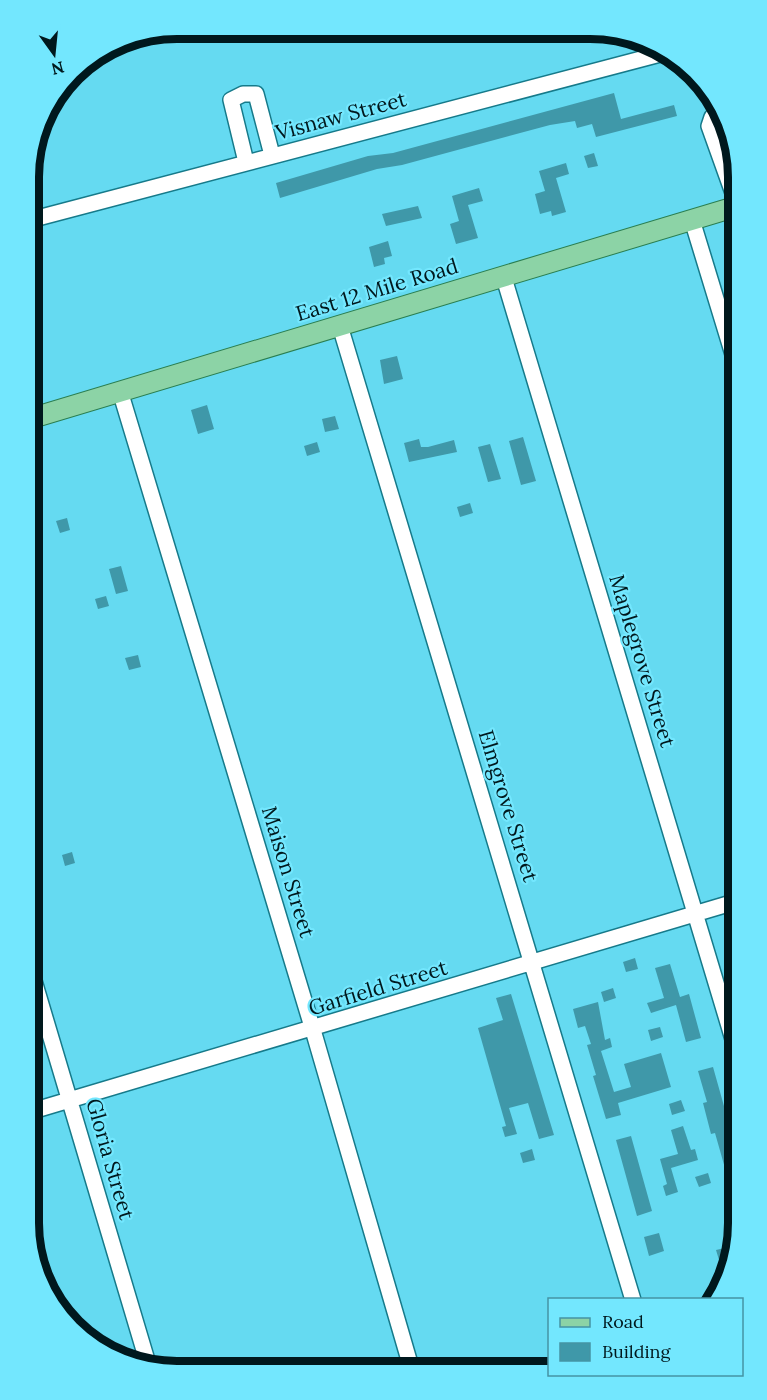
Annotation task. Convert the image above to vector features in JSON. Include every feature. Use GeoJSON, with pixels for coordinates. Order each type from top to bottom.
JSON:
{"type":"FeatureCollection","features":[{"type":"Feature","properties":{"kind":"main road","name":"East 12 Mile Road"},"geometry":{"type":"LineString","coordinates":[[39,416],[728,210]]}},
{"type":"Feature","properties":{"kind":"street","name":"Visnaw Street"},"geometry":{"type":"LineString","coordinates":[[39,218],[655,55]]}},
{"type":"Feature","properties":{"kind":"street"},"geometry":{"type":"LineString","coordinates":[[246,162],[231,100],[243,94],[256,94],[272,155]]}},
{"type":"Feature","properties":{"kind":"street"},"geometry":{"type":"LineString","coordinates":[[714,116],[709,126],[728,179]]}},
{"type":"Feature","properties":{"kind":"street"},"geometry":{"type":"LineString","coordinates":[[692,220],[728,338]]}},
{"type":"Feature","properties":{"kind":"street","name":"Maplegrove Street"},"geometry":{"type":"LineString","coordinates":[[504,278],[728,1021]]}},
{"type":"Feature","properties":{"kind":"street","name":"Elmgrove Street"},"geometry":{"type":"LineString","coordinates":[[340,326],[633,1298]]}},
{"type":"Feature","properties":{"kind":"street","name":"Maison Street"},"geometry":{"type":"LineString","coordinates":[[120,391],[313,1030],[409,1361]]}},
{"type":"Feature","properties":{"kind":"street","name":"Garfield Street"},"geometry":{"type":"LineString","coordinates":[[39,1109],[313,1030],[728,904]]}},
{"type":"Feature","properties":{"kind":"street","name":"Gloria Street"},"geometry":{"type":"LineString","coordinates":[[39,997],[146,1357]]}},
{"type":"Feature","properties":{"kind":"building"},"geometry":{"type":"Polygon","coordinates":[[[614,93],[621,119],[674,105],[677,116],[596,137],[592,124],[577,128],[575,121],[550,125],[402,165],[377,169],[280,198],[276,183],[368,156],[393,153],[614,93]]]}},
{"type":"Feature","properties":{"kind":"building"},"geometry":{"type":"Polygon","coordinates":[[[594,153],[598,166],[588,168],[584,156],[594,153]]]}},
{"type":"Feature","properties":{"kind":"building"},"geometry":{"type":"Polygon","coordinates":[[[566,163],[569,174],[556,178],[566,212],[552,216],[551,211],[540,214],[535,194],[545,191],[539,171],[566,163]]]}},
{"type":"Feature","properties":{"kind":"building"},"geometry":{"type":"Polygon","coordinates":[[[479,188],[483,201],[468,205],[478,238],[456,244],[450,224],[459,221],[452,196],[479,188]]]}},
{"type":"Feature","properties":{"kind":"building"},"geometry":{"type":"Polygon","coordinates":[[[418,206],[422,218],[386,226],[382,214],[418,206]]]}},
{"type":"Feature","properties":{"kind":"building"},"geometry":{"type":"Polygon","coordinates":[[[388,241],[392,256],[384,258],[385,264],[374,267],[369,247],[388,241]]]}},
{"type":"Feature","properties":{"kind":"building"},"geometry":{"type":"Polygon","coordinates":[[[397,356],[403,379],[384,384],[380,360],[397,356]]]}},
{"type":"Feature","properties":{"kind":"building"},"geometry":{"type":"Polygon","coordinates":[[[207,405],[214,429],[198,434],[191,410],[207,405]]]}},
{"type":"Feature","properties":{"kind":"building"},"geometry":{"type":"Polygon","coordinates":[[[335,416],[339,429],[325,432],[322,419],[335,416]]]}},
{"type":"Feature","properties":{"kind":"building"},"geometry":{"type":"Polygon","coordinates":[[[523,437],[536,481],[521,485],[509,441],[523,437]]]}},
{"type":"Feature","properties":{"kind":"building"},"geometry":{"type":"Polygon","coordinates":[[[419,439],[421,447],[454,440],[457,452],[409,462],[404,443],[419,439]]]}},
{"type":"Feature","properties":{"kind":"building"},"geometry":{"type":"Polygon","coordinates":[[[317,442],[320,452],[307,456],[304,446],[317,442]]]}},
{"type":"Feature","properties":{"kind":"building"},"geometry":{"type":"Polygon","coordinates":[[[490,444],[501,479],[488,482],[478,447],[490,444]]]}},
{"type":"Feature","properties":{"kind":"building"},"geometry":{"type":"Polygon","coordinates":[[[470,503],[473,513],[460,517],[457,507],[470,503]]]}},
{"type":"Feature","properties":{"kind":"building"},"geometry":{"type":"Polygon","coordinates":[[[67,518],[70,530],[60,533],[56,521],[67,518]]]}},
{"type":"Feature","properties":{"kind":"building"},"geometry":{"type":"Polygon","coordinates":[[[121,566],[128,591],[116,594],[109,569],[121,566]]]}},
{"type":"Feature","properties":{"kind":"building"},"geometry":{"type":"Polygon","coordinates":[[[106,596],[109,606],[98,609],[95,599],[106,596]]]}},
{"type":"Feature","properties":{"kind":"building"},"geometry":{"type":"Polygon","coordinates":[[[138,655],[141,667],[129,670],[125,658],[138,655]]]}},
{"type":"Feature","properties":{"kind":"building"},"geometry":{"type":"Polygon","coordinates":[[[72,852],[75,863],[65,866],[62,855],[72,852]]]}},
{"type":"Feature","properties":{"kind":"building"},"geometry":{"type":"Polygon","coordinates":[[[635,958],[638,969],[626,972],[623,962],[635,958]]]}},
{"type":"Feature","properties":{"kind":"building"},"geometry":{"type":"Polygon","coordinates":[[[670,964],[680,997],[689,994],[701,1038],[686,1042],[676,1005],[651,1013],[647,1003],[664,998],[655,968],[670,964]]]}},
{"type":"Feature","properties":{"kind":"building"},"geometry":{"type":"Polygon","coordinates":[[[613,988],[616,998],[604,1002],[601,992],[613,988]]]}},
{"type":"Feature","properties":{"kind":"building"},"geometry":{"type":"Polygon","coordinates":[[[511,994],[554,1135],[539,1139],[528,1103],[509,1108],[517,1134],[505,1137],[502,1127],[506,1126],[478,1028],[503,1020],[496,998],[511,994]]]}},
{"type":"Feature","properties":{"kind":"building"},"geometry":{"type":"Polygon","coordinates":[[[598,1002],[605,1040],[610,1038],[612,1047],[601,1051],[614,1092],[631,1087],[624,1064],[661,1053],[671,1087],[618,1103],[621,1115],[606,1119],[593,1076],[596,1075],[587,1045],[591,1044],[585,1026],[578,1028],[573,1009],[598,1002]]]}},
{"type":"Feature","properties":{"kind":"building"},"geometry":{"type":"Polygon","coordinates":[[[660,1027],[663,1037],[651,1041],[648,1030],[660,1027]]]}},
{"type":"Feature","properties":{"kind":"building"},"geometry":{"type":"Polygon","coordinates":[[[713,1067],[728,1120],[728,1179],[715,1133],[711,1134],[703,1103],[707,1102],[698,1071],[713,1067]]]}},
{"type":"Feature","properties":{"kind":"building"},"geometry":{"type":"Polygon","coordinates":[[[681,1100],[685,1111],[672,1115],[669,1104],[681,1100]]]}},
{"type":"Feature","properties":{"kind":"building"},"geometry":{"type":"Polygon","coordinates":[[[683,1126],[691,1150],[695,1149],[698,1160],[671,1168],[678,1192],[666,1196],[663,1186],[667,1184],[660,1159],[678,1154],[671,1130],[683,1126]]]}},
{"type":"Feature","properties":{"kind":"building"},"geometry":{"type":"Polygon","coordinates":[[[631,1136],[652,1211],[637,1216],[616,1140],[631,1136]]]}},
{"type":"Feature","properties":{"kind":"building"},"geometry":{"type":"Polygon","coordinates":[[[532,1149],[535,1160],[523,1163],[520,1153],[532,1149]]]}},
{"type":"Feature","properties":{"kind":"building"},"geometry":{"type":"Polygon","coordinates":[[[708,1173],[711,1183],[699,1187],[695,1177],[708,1173]]]}},
{"type":"Feature","properties":{"kind":"building"},"geometry":{"type":"Polygon","coordinates":[[[659,1233],[664,1251],[649,1256],[644,1237],[659,1233]]]}},
{"type":"Feature","properties":{"kind":"building"},"geometry":{"type":"Polygon","coordinates":[[[725,1248],[721,1267],[716,1250],[725,1248]]]}}]}
